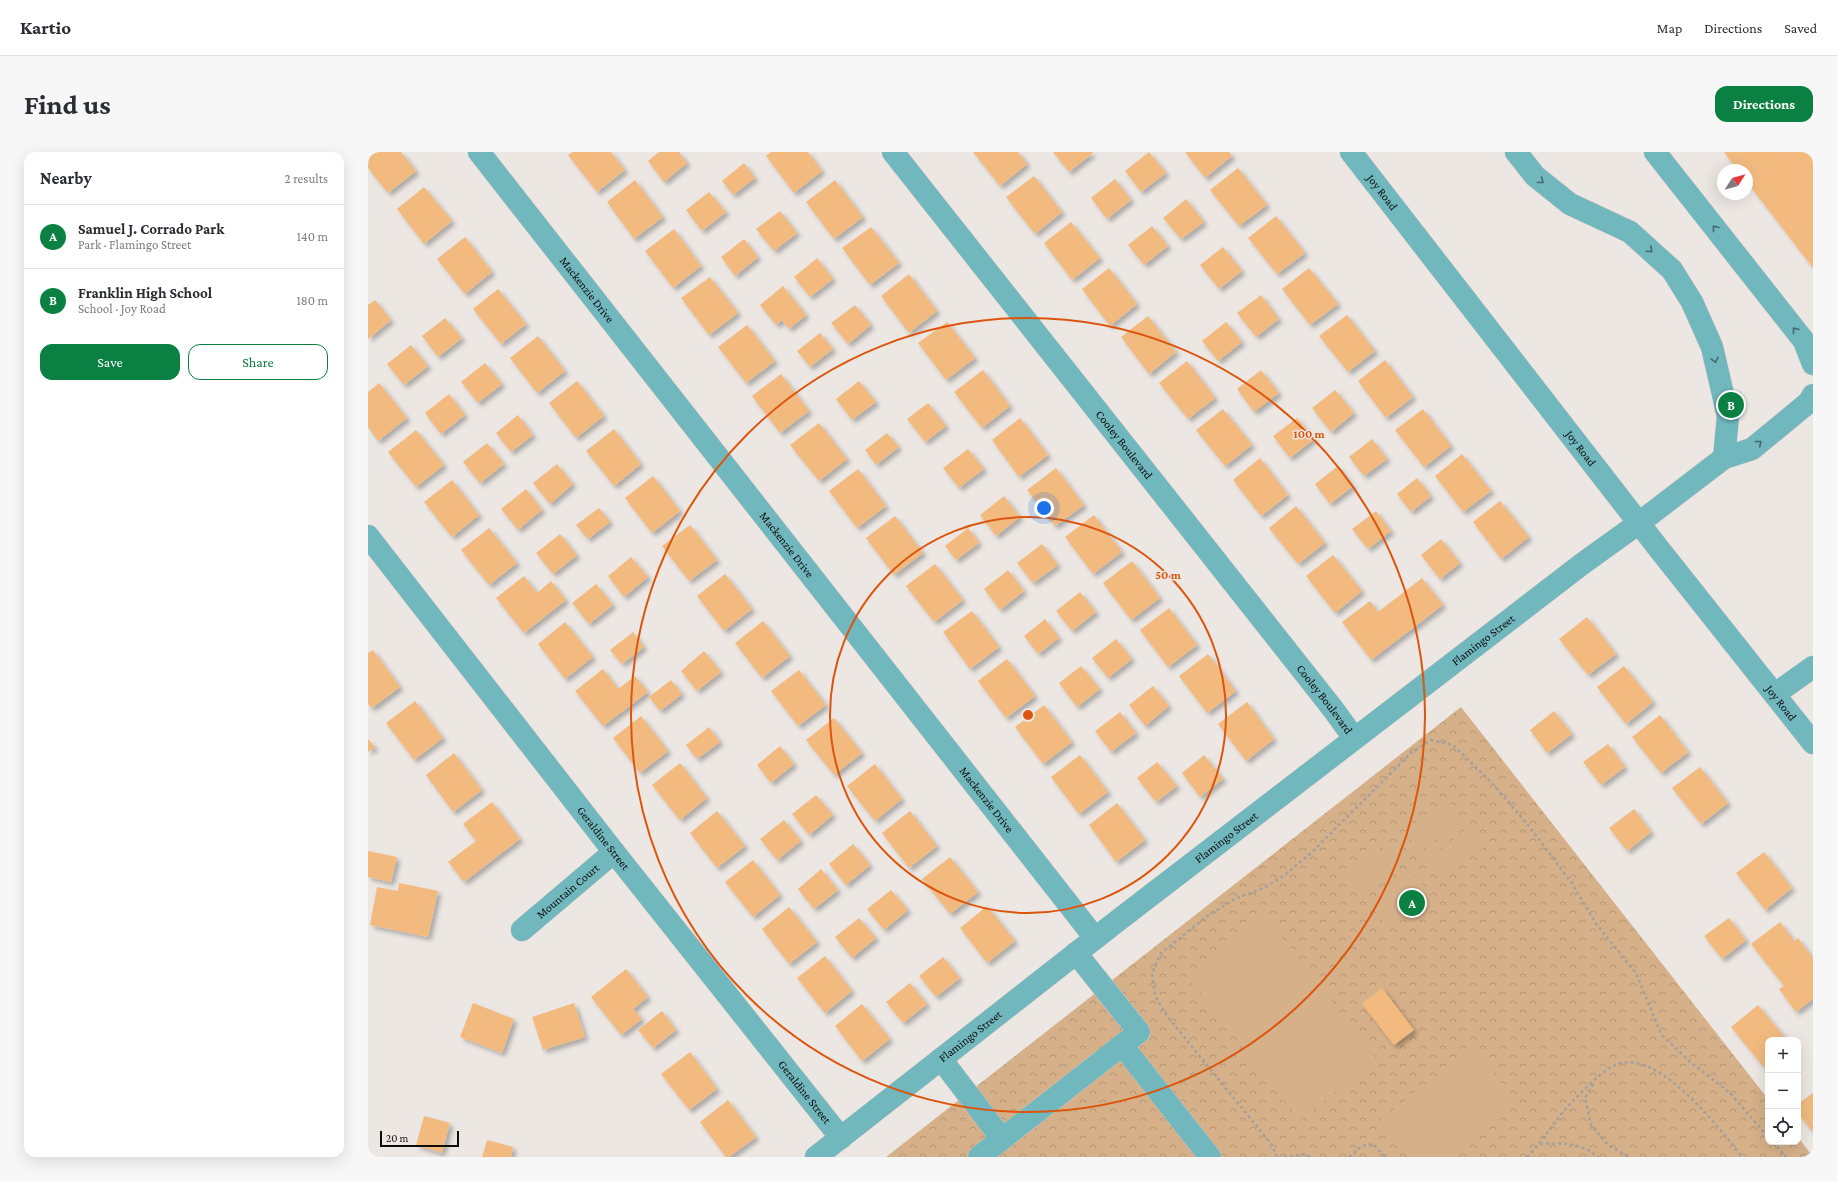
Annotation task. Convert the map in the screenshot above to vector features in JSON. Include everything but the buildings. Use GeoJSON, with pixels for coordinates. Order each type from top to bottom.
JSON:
{"type":"FeatureCollection","features":[{"type":"Feature","properties":{"kind":"street","name":"Mackenzie Drive"},"geometry":{"type":"LineString","coordinates":[[479,152],[1095,938]]}},
{"type":"Feature","properties":{"kind":"street","name":"Cooley Boulevard"},"geometry":{"type":"LineString","coordinates":[[894,152],[1333,709],[1354,738]]}},
{"type":"Feature","properties":{"kind":"street","name":"Joy Road"},"geometry":{"type":"LineString","coordinates":[[1351,152],[1813,743]]}},
{"type":"Feature","properties":{"kind":"street"},"geometry":{"type":"LineString","coordinates":[[1655,152],[1804,341],[1813,364]]}},
{"type":"Feature","properties":{"kind":"street"},"geometry":{"type":"LineString","coordinates":[[1525,155],[1535,176],[1570,204],[1630,232],[1672,270],[1692,302],[1712,347],[1728,416],[1724,458]]}},
{"type":"Feature","properties":{"kind":"street","name":"Flamingo Street"},"geometry":{"type":"LineString","coordinates":[[820,1156],[1095,938],[1354,738],[1724,458],[1752,449],[1809,402],[1813,395]]}},
{"type":"Feature","properties":{"kind":"street","name":"Geraldine Street"},"geometry":{"type":"LineString","coordinates":[[368,536],[614,852],[842,1138]]}},
{"type":"Feature","properties":{"kind":"street"},"geometry":{"type":"LineString","coordinates":[[1775,694],[1813,668]]}},
{"type":"Feature","properties":{"kind":"street","name":"Mountain Court"},"geometry":{"type":"LineString","coordinates":[[522,930],[614,852]]}},
{"type":"Feature","properties":{"kind":"street"},"geometry":{"type":"LineString","coordinates":[[979,1157],[1139,1032],[1076,953]]}},
{"type":"Feature","properties":{"kind":"street"},"geometry":{"type":"LineString","coordinates":[[1122,1045],[1210,1157]]}},
{"type":"Feature","properties":{"kind":"street"},"geometry":{"type":"LineString","coordinates":[[941,1059],[1002,1139]]}},
{"type":"Feature","properties":{"kind":"path"},"geometry":{"type":"LineString","coordinates":[[1277,1157],[1272,1145],[1167,1016],[1155,996],[1152,973],[1161,952],[1206,917],[1236,898],[1264,888],[1286,874],[1311,853],[1412,752],[1431,740],[1453,745],[1491,782],[1528,825],[1571,882],[1597,925],[1636,974],[1661,1034],[1690,1061],[1730,1092],[1765,1133]]}},
{"type":"Feature","properties":{"kind":"path"},"geometry":{"type":"LineString","coordinates":[[1527,1157],[1540,1144],[1555,1122],[1595,1080],[1615,1065],[1635,1062],[1667,1076],[1712,1119],[1742,1157]]}},
{"type":"Feature","properties":{"kind":"path"},"geometry":{"type":"LineString","coordinates":[[1595,1080],[1585,1098],[1591,1125],[1608,1145],[1629,1157]]}},
{"type":"Feature","properties":{"kind":"path"},"geometry":{"type":"LineString","coordinates":[[1540,1144],[1568,1143],[1592,1152],[1598,1157]]}},
{"type":"Feature","properties":{"kind":"path"},"geometry":{"type":"LineString","coordinates":[[1349,1157],[1362,1146],[1373,1144],[1385,1157]]}},
{"type":"Feature","properties":{"kind":"path"},"geometry":{"type":"LineString","coordinates":[[1776,1145],[1786,1157]]}},
{"type":"Feature","properties":{"kind":"path"},"geometry":{"type":"LineString","coordinates":[[1284,1157],[1305,1154],[1310,1157]]}},
{"type":"Feature","properties":{"kind":"green space"},"geometry":{"type":"Polygon","coordinates":[[[1461,707],[1765,1095],[1765,1145],[1801,1145],[1801,1141],[1813,1157],[886,1157],[1461,707]]]}},
{"type":"Feature","properties":{"kind":"green space"},"geometry":{"type":"Polygon","coordinates":[[[1447,799],[1462,818],[1420,851],[1404,832],[1447,799]]]}},
{"type":"Feature","properties":{"kind":"green space"},"geometry":{"type":"Polygon","coordinates":[[[1469,827],[1484,847],[1442,880],[1427,860],[1469,827]]]}},
{"type":"Feature","properties":{"kind":"green space"},"geometry":{"type":"Polygon","coordinates":[[[1390,843],[1405,863],[1362,895],[1347,876],[1390,843]]]}},
{"type":"Feature","properties":{"kind":"green space"},"geometry":{"type":"Polygon","coordinates":[[[1412,872],[1427,891],[1385,924],[1370,905],[1412,872]]]}},
{"type":"Feature","properties":{"kind":"green space"},"geometry":{"type":"Polygon","coordinates":[[[1265,916],[1377,1059],[1300,1120],[1188,977],[1265,916]]]}},
{"type":"Feature","properties":{"kind":"green space"},"geometry":{"type":"Polygon","coordinates":[[[1474,1047],[1517,1104],[1448,1157],[1410,1157],[1381,1119],[1474,1047]]]}},
{"type":"Feature","properties":{"kind":"place","name":"Franklin High School"},"geometry":{"type":"Point","coordinates":[1731,405]}},
{"type":"Feature","properties":{"kind":"place","name":"Samuel J. Corrado Park"},"geometry":{"type":"Point","coordinates":[1412,903]}}]}
